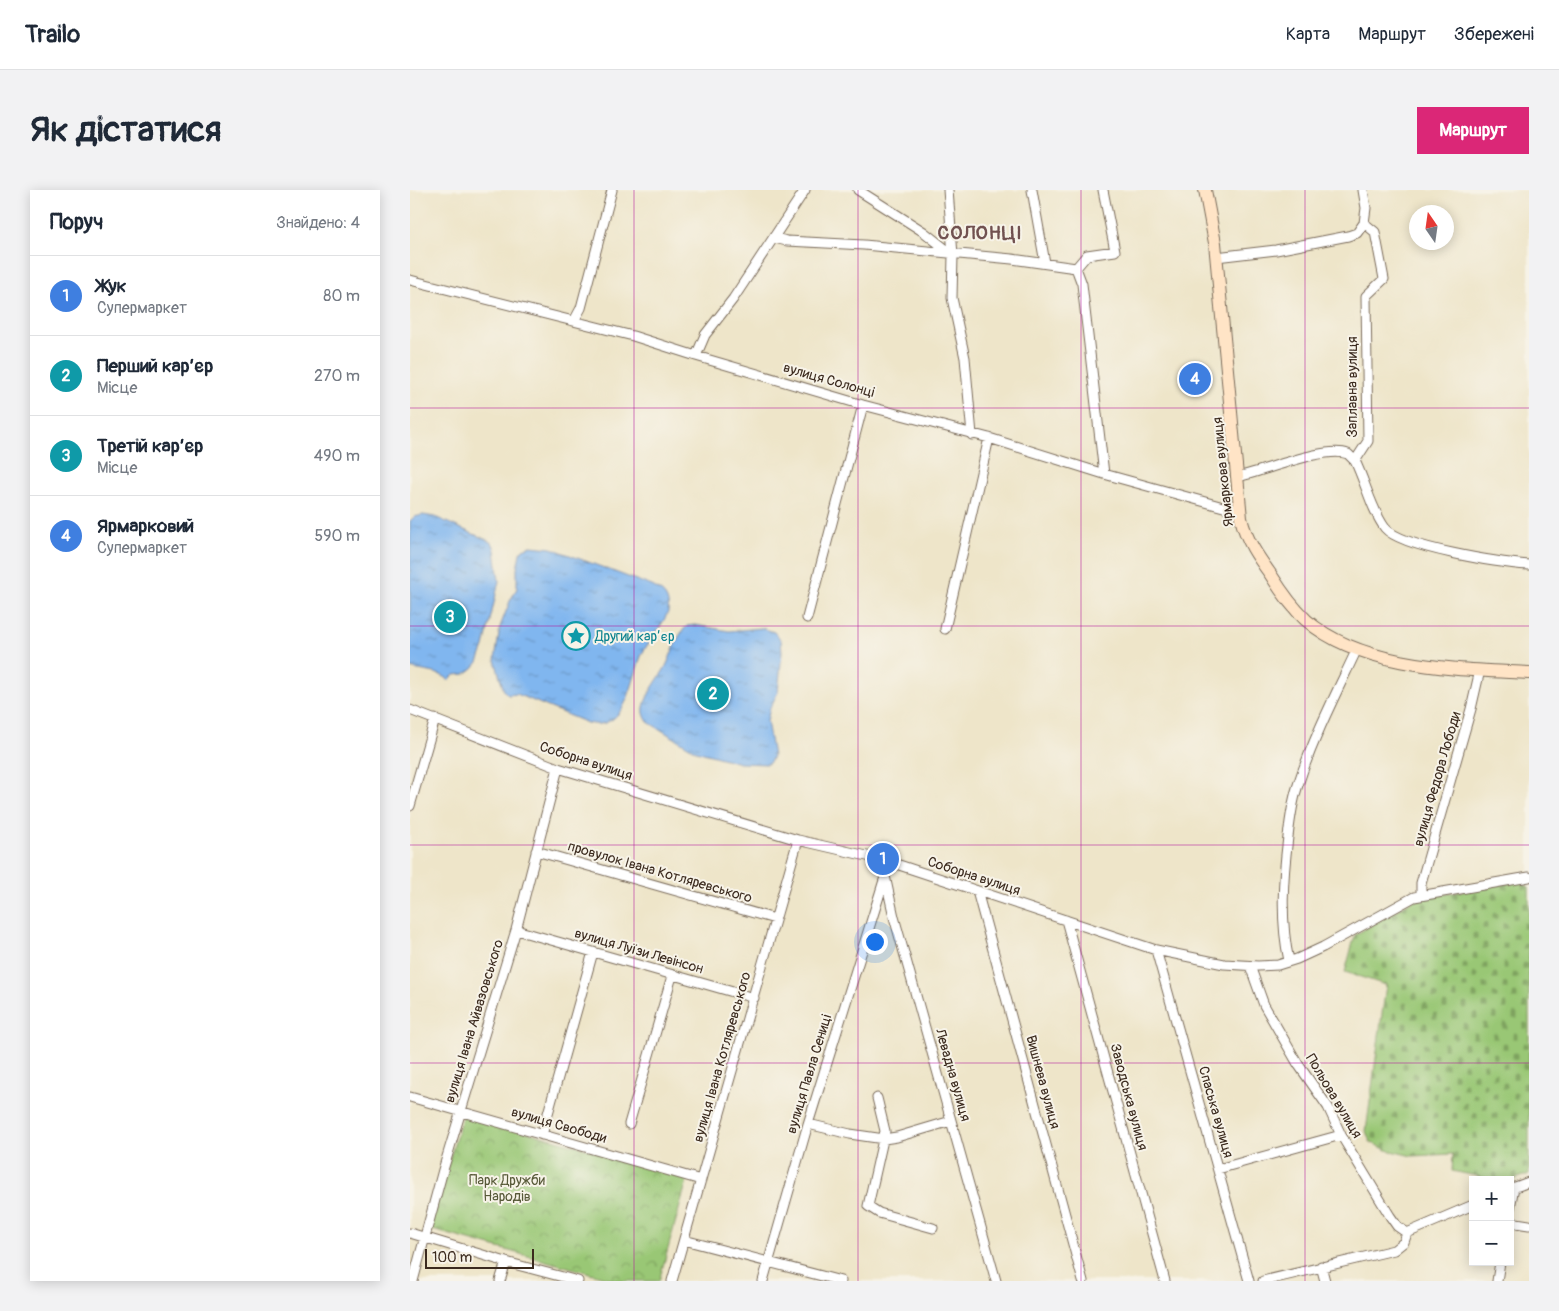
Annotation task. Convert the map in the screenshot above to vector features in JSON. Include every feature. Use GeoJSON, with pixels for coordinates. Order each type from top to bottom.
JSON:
{"type":"FeatureCollection","features":[{"type":"Feature","properties":{"kind":"main road","name":"Ярмаркова вулиця"},"geometry":{"type":"LineString","coordinates":[[1205,190],[1216,257],[1240,509],[1248,540],[1274,580],[1295,609],[1322,632],[1357,649],[1408,662],[1529,673]]}},
{"type":"Feature","properties":{"kind":"street"},"geometry":{"type":"LineString","coordinates":[[574,321],[581,308],[612,190]]}},
{"type":"Feature","properties":{"kind":"street"},"geometry":{"type":"LineString","coordinates":[[696,356],[705,335],[723,313],[805,190]]}},
{"type":"Feature","properties":{"kind":"street"},"geometry":{"type":"LineString","coordinates":[[858,190],[868,193],[953,255]]}},
{"type":"Feature","properties":{"kind":"street"},"geometry":{"type":"LineString","coordinates":[[948,190],[953,255],[952,298],[964,358],[972,435]]}},
{"type":"Feature","properties":{"kind":"street"},"geometry":{"type":"LineString","coordinates":[[1032,190],[1045,264]]}},
{"type":"Feature","properties":{"kind":"street"},"geometry":{"type":"LineString","coordinates":[[1076,268],[1087,255],[1115,251],[1103,190]]}},
{"type":"Feature","properties":{"kind":"street"},"geometry":{"type":"LineString","coordinates":[[1216,257],[1259,252],[1357,233],[1364,223],[1366,208],[1362,190]]}},
{"type":"Feature","properties":{"kind":"street","name":"Заплавна вулиця"},"geometry":{"type":"LineString","coordinates":[[1355,461],[1368,441],[1366,296],[1384,279],[1375,232],[1364,223]]}},
{"type":"Feature","properties":{"kind":"street"},"geometry":{"type":"LineString","coordinates":[[774,238],[787,241],[864,245],[1076,268]]}},
{"type":"Feature","properties":{"kind":"street"},"geometry":{"type":"LineString","coordinates":[[1076,268],[1082,284],[1104,474]]}},
{"type":"Feature","properties":{"kind":"street","name":"вулиця Солонці"},"geometry":{"type":"LineString","coordinates":[[410,280],[640,338],[863,404],[972,435],[989,438],[1104,474],[1227,508],[1240,509]]}},
{"type":"Feature","properties":{"kind":"street"},"geometry":{"type":"LineString","coordinates":[[807,618],[863,404]]}},
{"type":"Feature","properties":{"kind":"street"},"geometry":{"type":"LineString","coordinates":[[945,629],[989,438]]}},
{"type":"Feature","properties":{"kind":"street"},"geometry":{"type":"LineString","coordinates":[[1237,477],[1294,460],[1332,452],[1344,452],[1355,461],[1382,524],[1394,536],[1430,547],[1490,561],[1529,565]]}},
{"type":"Feature","properties":{"kind":"street"},"geometry":{"type":"LineString","coordinates":[[1289,961],[1285,930],[1283,881],[1294,799],[1314,744],[1357,649]]}},
{"type":"Feature","properties":{"kind":"street","name":"вулиця Федора Лободи"},"geometry":{"type":"LineString","coordinates":[[1421,894],[1421,883],[1471,709],[1480,670]]}},
{"type":"Feature","properties":{"kind":"street","name":"Соборна вулиця"},"geometry":{"type":"LineString","coordinates":[[410,710],[558,768],[798,840],[884,860],[1156,950],[1224,964],[1271,966],[1289,961],[1323,947],[1400,903],[1421,894],[1529,877]]}},
{"type":"Feature","properties":{"kind":"street"},"geometry":{"type":"LineString","coordinates":[[410,806],[435,719]]}},
{"type":"Feature","properties":{"kind":"street","name":"вулиця Івана Айвазовського"},"geometry":{"type":"LineString","coordinates":[[412,1281],[437,1190],[516,930],[558,768]]}},
{"type":"Feature","properties":{"kind":"street","name":"вулиця Івана Котляревського"},"geometry":{"type":"LineString","coordinates":[[672,1281],[798,840]]}},
{"type":"Feature","properties":{"kind":"street","name":"провулок Івана Котляревського"},"geometry":{"type":"LineString","coordinates":[[536,851],[775,919]]}},
{"type":"Feature","properties":{"kind":"street"},"geometry":{"type":"LineString","coordinates":[[884,860],[885,876]]}},
{"type":"Feature","properties":{"kind":"street","name":"Левадна вулиця"},"geometry":{"type":"LineString","coordinates":[[885,876],[894,917],[996,1281]]}},
{"type":"Feature","properties":{"kind":"street","name":"вулиця Павла Сениці"},"geometry":{"type":"LineString","coordinates":[[763,1281],[808,1124],[885,876]]}},
{"type":"Feature","properties":{"kind":"street","name":"Вишнева вулиця"},"geometry":{"type":"LineString","coordinates":[[977,891],[1083,1281]]}},
{"type":"Feature","properties":{"kind":"street","name":"Заводська вулиця"},"geometry":{"type":"LineString","coordinates":[[1066,920],[1165,1281]]}},
{"type":"Feature","properties":{"kind":"street","name":"вулиця Луїзи Левінсон"},"geometry":{"type":"LineString","coordinates":[[516,930],[754,998]]}},
{"type":"Feature","properties":{"kind":"street","name":"Спаська вулиця"},"geometry":{"type":"LineString","coordinates":[[1156,950],[1249,1281]]}},
{"type":"Feature","properties":{"kind":"street"},"geometry":{"type":"LineString","coordinates":[[542,1135],[593,952]]}},
{"type":"Feature","properties":{"kind":"street","name":"Польова вулиця"},"geometry":{"type":"LineString","coordinates":[[1250,966],[1264,1005],[1298,1064],[1328,1107],[1342,1135],[1390,1216],[1397,1226],[1407,1233]]}},
{"type":"Feature","properties":{"kind":"street"},"geometry":{"type":"LineString","coordinates":[[629,1124],[672,976]]}},
{"type":"Feature","properties":{"kind":"street","name":"вулиця Свободи"},"geometry":{"type":"LineString","coordinates":[[410,1097],[700,1180]]}},
{"type":"Feature","properties":{"kind":"street"},"geometry":{"type":"LineString","coordinates":[[877,1098],[885,1126],[884,1139],[868,1206],[879,1213],[933,1228]]}},
{"type":"Feature","properties":{"kind":"street"},"geometry":{"type":"LineString","coordinates":[[808,1124],[850,1134],[884,1139],[951,1121]]}},
{"type":"Feature","properties":{"kind":"street"},"geometry":{"type":"LineString","coordinates":[[1218,1169],[1342,1135]]}},
{"type":"Feature","properties":{"kind":"street"},"geometry":{"type":"LineString","coordinates":[[1514,1187],[1529,1182]]}},
{"type":"Feature","properties":{"kind":"street"},"geometry":{"type":"LineString","coordinates":[[1263,1281],[1394,1250],[1404,1242],[1407,1233],[1469,1207]]}},
{"type":"Feature","properties":{"kind":"street"},"geometry":{"type":"LineString","coordinates":[[1514,1222],[1529,1224]]}},
{"type":"Feature","properties":{"kind":"street"},"geometry":{"type":"LineString","coordinates":[[410,1233],[506,1262],[578,1281]]}},
{"type":"Feature","properties":{"kind":"street"},"geometry":{"type":"LineString","coordinates":[[684,1240],[841,1281]]}},
{"type":"Feature","properties":{"kind":"street"},"geometry":{"type":"LineString","coordinates":[[500,1281],[506,1262]]}},
{"type":"Feature","properties":{"kind":"street"},"geometry":{"type":"LineString","coordinates":[[1321,1266],[1325,1281]]}},
{"type":"Feature","properties":{"kind":"street"},"geometry":{"type":"LineString","coordinates":[[1496,1281],[1499,1266]]}},
{"type":"Feature","properties":{"kind":"green space"},"geometry":{"type":"Polygon","coordinates":[[[1519,881],[1529,887],[1529,1174],[1514,1180],[1514,1176],[1476,1176],[1452,1171],[1453,1154],[1412,1156],[1387,1150],[1370,1142],[1366,1131],[1386,985],[1345,972],[1355,935],[1413,900],[1519,881]]]}},
{"type":"Feature","properties":{"kind":"green space","name":"Парк Дружби Народів"},"geometry":{"type":"Polygon","coordinates":[[[463,1114],[688,1177],[659,1281],[619,1281],[429,1229],[463,1114]]]}},
{"type":"Feature","properties":{"kind":"water"},"geometry":{"type":"Polygon","coordinates":[[[423,515],[435,517],[487,540],[493,544],[495,550],[499,581],[484,647],[478,662],[473,668],[465,674],[454,675],[449,680],[436,673],[410,668],[410,521],[414,517],[423,515]]]}},
{"type":"Feature","properties":{"kind":"water","name":"Другий кар’єр"},"geometry":{"type":"Polygon","coordinates":[[[531,546],[551,548],[652,586],[663,593],[667,599],[668,612],[643,652],[626,701],[620,712],[612,720],[601,724],[587,723],[517,694],[508,695],[504,691],[495,660],[500,627],[517,588],[517,569],[520,553],[523,549],[531,546]]]}},
{"type":"Feature","properties":{"kind":"water"},"geometry":{"type":"Polygon","coordinates":[[[695,625],[729,631],[762,628],[774,632],[781,640],[782,652],[778,692],[770,708],[767,721],[773,756],[767,764],[740,763],[696,751],[648,722],[644,715],[645,702],[665,668],[677,640],[687,626],[695,625]]]}},
{"type":"Feature","properties":{"kind":"place","name":"Ярмарковий"},"geometry":{"type":"Point","coordinates":[1195,379]}},
{"type":"Feature","properties":{"kind":"place","name":"Третій кар’єр"},"geometry":{"type":"Point","coordinates":[450,617]}},
{"type":"Feature","properties":{"kind":"place","name":"Другий кар’єр"},"geometry":{"type":"Point","coordinates":[576,636]}},
{"type":"Feature","properties":{"kind":"place","name":"Перший кар’єр"},"geometry":{"type":"Point","coordinates":[713,694]}},
{"type":"Feature","properties":{"kind":"place","name":"Жук"},"geometry":{"type":"Point","coordinates":[883,859]}},
{"type":"Feature","properties":{"kind":"district","name":"СОЛОНЦІ"},"geometry":{"type":"Point","coordinates":[980,233]}}]}
